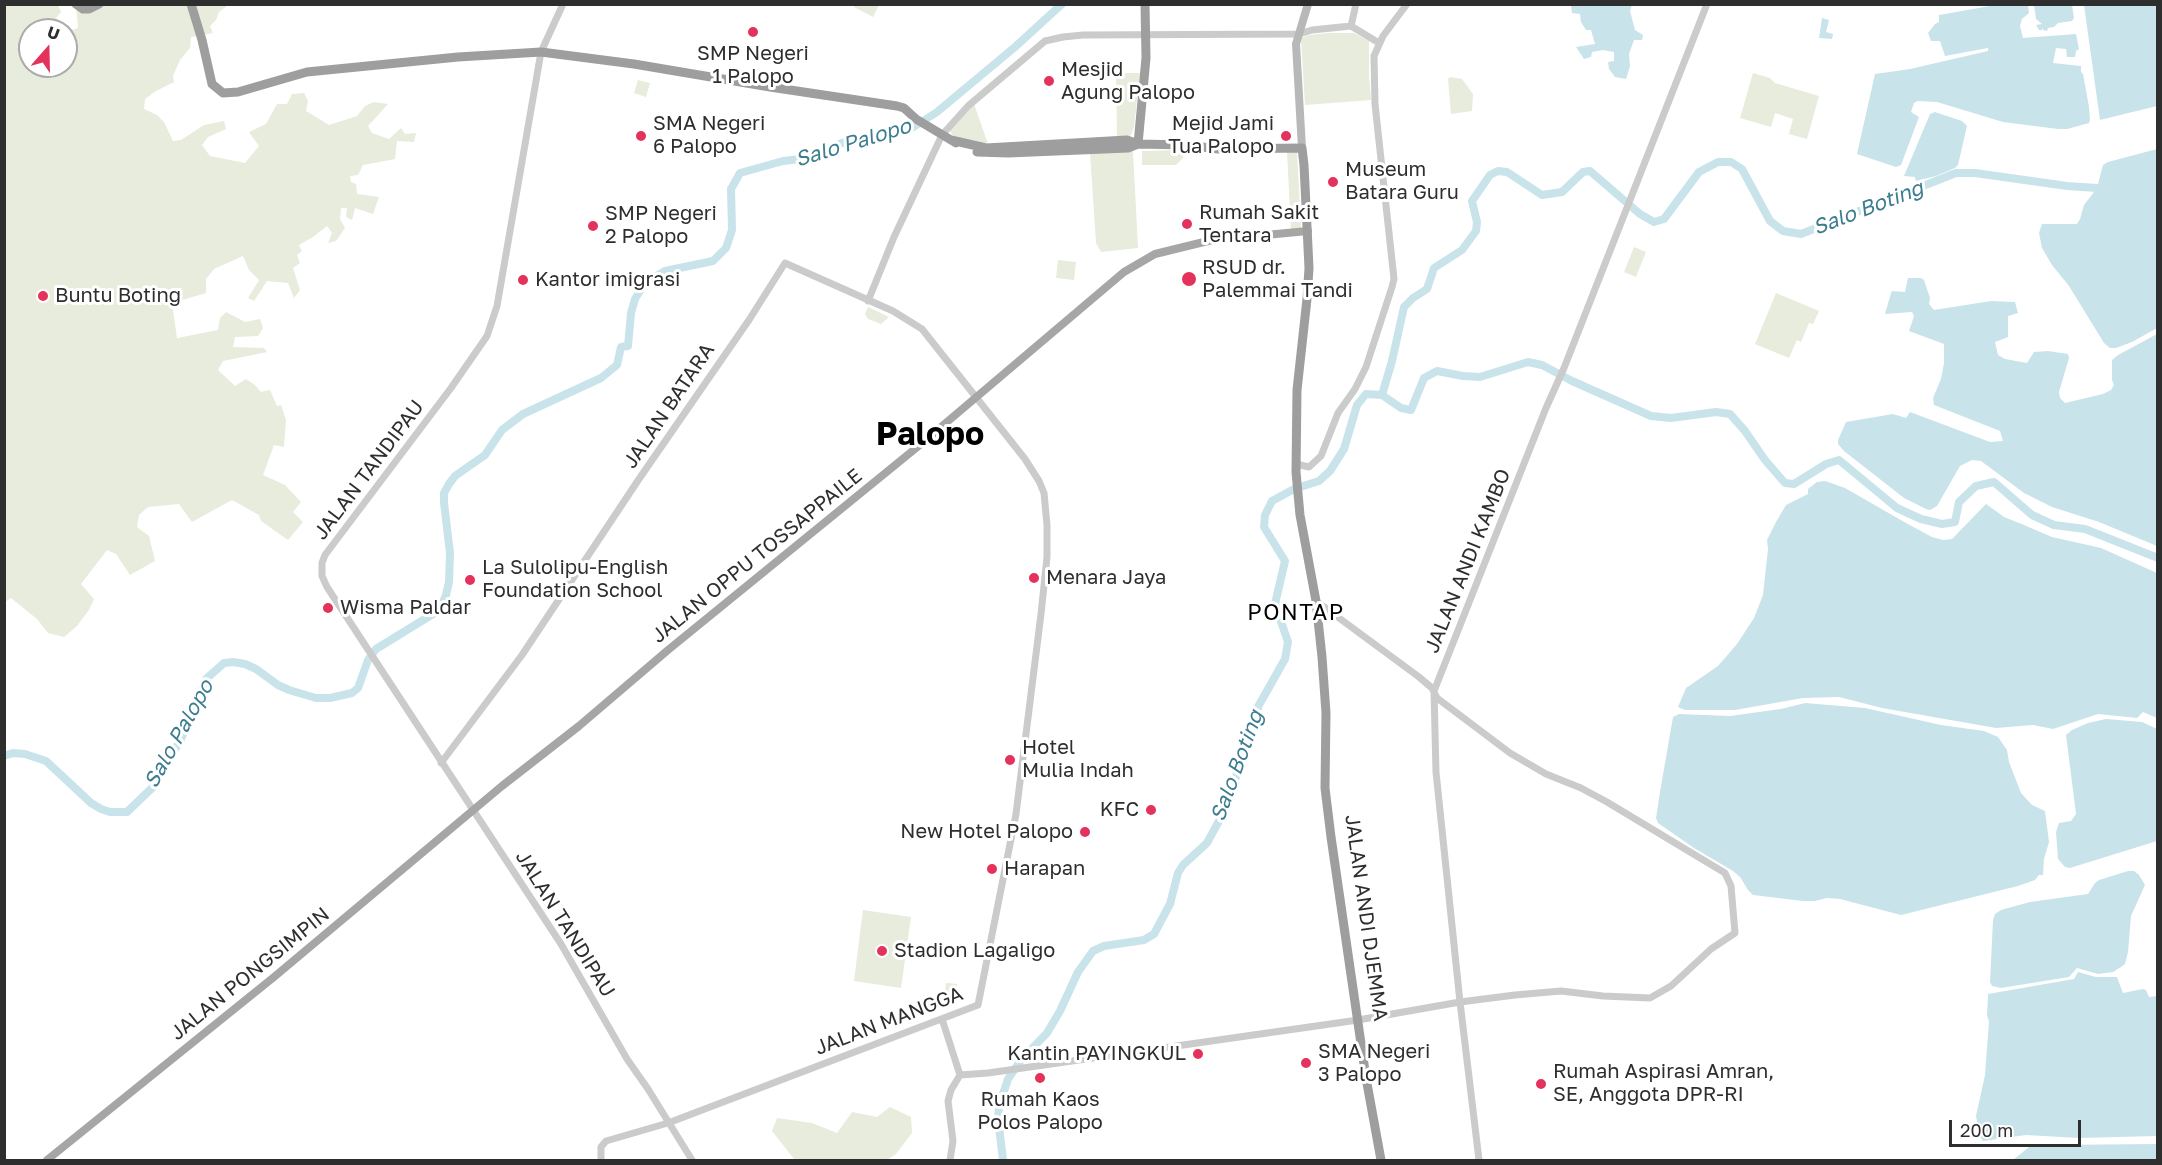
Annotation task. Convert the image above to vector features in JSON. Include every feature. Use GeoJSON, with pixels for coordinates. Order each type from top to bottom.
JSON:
{"type":"FeatureCollection","features":[{"type":"Feature","properties":{"kind":"highway"},"geometry":{"type":"LineString","coordinates":[[76,4],[83,9],[89,9],[99,4]]}},
{"type":"Feature","properties":{"kind":"highway"},"geometry":{"type":"LineString","coordinates":[[190,4],[202,40],[212,84],[223,93],[238,92],[307,72],[541,52],[634,64],[897,106],[904,108],[916,119],[947,138],[986,148],[1071,147],[1127,140],[1138,144],[1187,145],[1218,149],[1302,148],[1308,231],[1308,286],[1297,390],[1296,474]]}},
{"type":"Feature","properties":{"kind":"highway"},"geometry":{"type":"LineString","coordinates":[[1138,144],[1144,88],[1145,4]]}},
{"type":"Feature","properties":{"kind":"highway","name":"JALAN ANDI DJEMMA"},"geometry":{"type":"LineString","coordinates":[[1296,474],[1297,497],[1316,601],[1322,657],[1327,787],[1381,1161]]}},
{"type":"Feature","properties":{"kind":"highway","name":"JALAN ANDI DJEMMA"},"geometry":{"type":"LineString","coordinates":[[1360,1020],[1387,1161]]}},
{"type":"Feature","properties":{"kind":"main road"},"geometry":{"type":"LineString","coordinates":[[1302,148],[1296,44],[1308,4]]}},
{"type":"Feature","properties":{"kind":"main road","name":"JALAN OPPU TOSSAPPAILE"},"geometry":{"type":"LineString","coordinates":[[474,812],[1124,272],[1155,254],[1212,240],[1308,231]]}},
{"type":"Feature","properties":{"kind":"main road","name":"JALAN PONGSIMPIN"},"geometry":{"type":"LineString","coordinates":[[48,1161],[474,812]]}},
{"type":"Feature","properties":{"kind":"street","name":"JALAN TANDIPAU"},"geometry":{"type":"LineString","coordinates":[[563,4],[541,52],[499,295],[487,336],[459,378],[330,548],[322,563],[322,576],[441,763],[561,944],[627,1059],[692,1161]]}},
{"type":"Feature","properties":{"kind":"street"},"geometry":{"type":"LineString","coordinates":[[1351,26],[1356,4]]}},
{"type":"Feature","properties":{"kind":"street"},"geometry":{"type":"LineString","coordinates":[[1296,474],[1309,467],[1321,456],[1338,413],[1355,389],[1366,366],[1394,279],[1375,104],[1374,56],[1379,43],[1407,4]]}},
{"type":"Feature","properties":{"kind":"street","name":"JALAN ANDI KAMBO"},"geometry":{"type":"LineString","coordinates":[[1479,1161],[1436,772],[1434,691],[1707,4]]}},
{"type":"Feature","properties":{"kind":"street"},"geometry":{"type":"LineString","coordinates":[[868,301],[947,138],[968,106],[1045,41],[1069,36],[1299,34],[1312,30],[1351,26],[1379,43]]}},
{"type":"Feature","properties":{"kind":"street","name":"JALAN BATARA"},"geometry":{"type":"LineString","coordinates":[[441,763],[522,655],[639,479],[749,320],[785,263],[893,311],[922,329],[976,397]]}},
{"type":"Feature","properties":{"kind":"street","name":"JALAN MANGGA"},"geometry":{"type":"LineString","coordinates":[[602,1161],[601,1147],[606,1142],[668,1122],[976,1006],[980,1002],[1016,814],[1047,557],[1044,493],[1031,467],[976,397]]}},
{"type":"Feature","properties":{"kind":"street"},"geometry":{"type":"LineString","coordinates":[[960,1075],[1028,1068],[1360,1020],[1460,1002],[1558,991],[1603,996],[1645,998],[1656,996],[1671,986],[1710,949],[1735,933],[1731,886],[1725,873],[1618,808],[1518,759],[1440,701],[1434,691],[1419,677],[1316,601]]}},
{"type":"Feature","properties":{"kind":"street"},"geometry":{"type":"LineString","coordinates":[[942,1019],[960,1075],[950,1092],[948,1101],[953,1138],[950,1161]]}},
{"type":"Feature","properties":{"kind":"green space"},"geometry":{"type":"Polygon","coordinates":[[[855,4],[879,5],[873,17],[854,7],[855,4]]]}},
{"type":"Feature","properties":{"kind":"green space"},"geometry":{"type":"Polygon","coordinates":[[[5,5],[58,5],[61,12],[56,18],[18,18],[18,78],[78,78],[76,5],[228,5],[219,12],[216,20],[210,26],[213,33],[191,37],[190,48],[180,60],[173,76],[174,82],[145,99],[144,109],[157,115],[164,122],[173,141],[181,140],[204,125],[224,121],[226,129],[208,137],[202,145],[210,156],[245,163],[259,146],[249,132],[266,124],[277,104],[287,104],[292,94],[304,93],[308,101],[306,111],[329,125],[357,116],[365,106],[374,102],[388,104],[368,126],[372,133],[389,139],[401,128],[405,134],[416,133],[414,142],[397,141],[395,159],[363,165],[358,175],[350,176],[351,182],[356,184],[357,194],[379,197],[373,214],[355,208],[352,220],[346,217],[347,208],[341,208],[340,219],[345,228],[336,241],[328,243],[332,233],[327,226],[299,245],[302,251],[297,255],[300,263],[293,268],[300,290],[294,298],[288,283],[267,281],[254,301],[248,298],[259,280],[249,270],[243,256],[214,269],[206,279],[206,293],[172,303],[177,338],[218,330],[220,318],[226,312],[245,322],[260,319],[263,328],[258,336],[235,337],[233,347],[264,348],[267,352],[223,361],[218,370],[235,386],[246,379],[261,392],[270,390],[277,406],[281,405],[286,420],[284,447],[274,445],[263,475],[285,485],[301,502],[293,512],[303,522],[288,540],[261,521],[259,515],[232,500],[192,522],[179,504],[148,507],[139,515],[137,527],[149,536],[155,561],[130,575],[116,554],[107,550],[81,584],[94,599],[89,610],[77,626],[64,637],[48,633],[37,619],[11,598],[5,602],[5,5]]]}},
{"type":"Feature","properties":{"kind":"green space"},"geometry":{"type":"Polygon","coordinates":[[[1329,33],[1354,33],[1369,41],[1371,100],[1305,105],[1301,38],[1329,33]]]}},
{"type":"Feature","properties":{"kind":"green space"},"geometry":{"type":"Polygon","coordinates":[[[1116,73],[1140,73],[1134,127],[1131,135],[1127,137],[1117,136],[1116,73]]]}},
{"type":"Feature","properties":{"kind":"green space"},"geometry":{"type":"Polygon","coordinates":[[[1753,73],[1770,78],[1775,83],[1819,96],[1807,139],[1789,134],[1793,119],[1775,113],[1771,127],[1740,118],[1753,73]]]}},
{"type":"Feature","properties":{"kind":"green space"},"geometry":{"type":"Polygon","coordinates":[[[1450,77],[1462,79],[1473,94],[1472,111],[1451,114],[1448,79],[1450,77]]]}},
{"type":"Feature","properties":{"kind":"green space"},"geometry":{"type":"Polygon","coordinates":[[[638,80],[650,83],[646,97],[634,93],[638,80]]]}},
{"type":"Feature","properties":{"kind":"green space"},"geometry":{"type":"Polygon","coordinates":[[[974,104],[988,144],[954,138],[950,131],[974,104]]]}},
{"type":"Feature","properties":{"kind":"green space"},"geometry":{"type":"Polygon","coordinates":[[[1183,150],[1183,158],[1176,165],[1142,165],[1142,151],[1183,150]]]}},
{"type":"Feature","properties":{"kind":"green space"},"geometry":{"type":"Polygon","coordinates":[[[1133,151],[1138,248],[1101,252],[1096,243],[1090,153],[1133,151]]]}},
{"type":"Feature","properties":{"kind":"green space"},"geometry":{"type":"Polygon","coordinates":[[[1287,152],[1297,152],[1301,229],[1291,230],[1287,152]]]}},
{"type":"Feature","properties":{"kind":"green space"},"geometry":{"type":"Polygon","coordinates":[[[1634,247],[1646,252],[1636,277],[1624,272],[1634,247]]]}},
{"type":"Feature","properties":{"kind":"green space"},"geometry":{"type":"Polygon","coordinates":[[[1058,260],[1076,262],[1074,280],[1056,278],[1058,260]]]}},
{"type":"Feature","properties":{"kind":"green space"},"geometry":{"type":"Polygon","coordinates":[[[1776,293],[1819,311],[1813,324],[1809,323],[1801,342],[1797,340],[1789,358],[1755,344],[1776,293]]]}},
{"type":"Feature","properties":{"kind":"green space"},"geometry":{"type":"Polygon","coordinates":[[[868,307],[889,317],[881,324],[868,319],[865,314],[868,307]]]}},
{"type":"Feature","properties":{"kind":"green space"},"geometry":{"type":"Polygon","coordinates":[[[863,910],[911,917],[901,988],[854,981],[863,910]]]}},
{"type":"Feature","properties":{"kind":"green space"},"geometry":{"type":"Polygon","coordinates":[[[946,983],[957,984],[954,1003],[944,1002],[946,983]]]}},
{"type":"Feature","properties":{"kind":"green space"},"geometry":{"type":"Polygon","coordinates":[[[890,1107],[911,1117],[912,1133],[896,1154],[887,1160],[794,1159],[772,1131],[777,1118],[812,1123],[837,1133],[852,1112],[877,1117],[890,1107]]]}},
{"type":"Feature","properties":{"kind":"water"},"geometry":{"type":"Polygon","coordinates":[[[2001,4],[2028,5],[2029,13],[2022,19],[2020,26],[2023,38],[2076,34],[2079,49],[2075,57],[2067,57],[2066,49],[2056,48],[2053,63],[2081,66],[2089,107],[2089,123],[2058,129],[2003,122],[1937,102],[1918,101],[1914,103],[1911,112],[1919,117],[1901,165],[1896,167],[1857,154],[1875,74],[1910,69],[1988,51],[1988,48],[1945,56],[1940,41],[1931,41],[1928,33],[1939,22],[1939,15],[2001,4]]]}},
{"type":"Feature","properties":{"kind":"water"},"geometry":{"type":"Polygon","coordinates":[[[1571,5],[1632,5],[1630,11],[1635,30],[1643,35],[1642,40],[1634,40],[1629,54],[1630,66],[1626,79],[1615,77],[1609,69],[1608,62],[1614,61],[1614,52],[1603,50],[1592,52],[1591,57],[1584,59],[1576,47],[1595,44],[1591,30],[1586,30],[1581,22],[1580,14],[1572,13],[1571,5]]]}},
{"type":"Feature","properties":{"kind":"water"},"geometry":{"type":"Polygon","coordinates":[[[2034,5],[2072,5],[2074,18],[2072,21],[2058,23],[2048,28],[2047,31],[2042,27],[2042,30],[2039,30],[2036,25],[2042,24],[2036,19],[2034,5]]]}},
{"type":"Feature","properties":{"kind":"water"},"geometry":{"type":"Polygon","coordinates":[[[2084,5],[2157,5],[2157,106],[2100,120],[2084,5]]]}},
{"type":"Feature","properties":{"kind":"water"},"geometry":{"type":"Polygon","coordinates":[[[1822,18],[1829,20],[1826,32],[1833,34],[1832,39],[1819,38],[1822,18]]]}},
{"type":"Feature","properties":{"kind":"water"},"geometry":{"type":"Polygon","coordinates":[[[1935,112],[1962,121],[1967,126],[1958,165],[1936,176],[1916,181],[1915,177],[1904,176],[1930,114],[1935,112]]]}},
{"type":"Feature","properties":{"kind":"water"},"geometry":{"type":"Polygon","coordinates":[[[2157,149],[2157,328],[2132,342],[2110,348],[2104,343],[2069,286],[2052,265],[2042,248],[2039,233],[2042,224],[2077,224],[2084,205],[2097,188],[2103,165],[2157,149]]]}},
{"type":"Feature","properties":{"kind":"water"},"geometry":{"type":"Polygon","coordinates":[[[1908,278],[1924,280],[1930,298],[1929,304],[1934,310],[1991,301],[2015,302],[2018,313],[2008,316],[2008,337],[1995,342],[1998,355],[2005,359],[2027,363],[2034,352],[2048,351],[2068,354],[2069,358],[2059,392],[2060,398],[2065,403],[2111,390],[2114,385],[2112,360],[2157,334],[2157,546],[2099,522],[2052,507],[2024,493],[1981,461],[1972,460],[1960,466],[1937,506],[1930,510],[1926,509],[1904,498],[1844,451],[1838,444],[1838,440],[1846,422],[1893,414],[1906,418],[1910,412],[1990,442],[2003,441],[2000,431],[1934,405],[1933,398],[1941,379],[1944,363],[1944,344],[1909,331],[1914,316],[1912,312],[1885,314],[1892,291],[1905,292],[1908,278]]]}},
{"type":"Feature","properties":{"kind":"water"},"geometry":{"type":"Polygon","coordinates":[[[1825,481],[1845,488],[1932,537],[1943,540],[1952,539],[1986,504],[2004,517],[2052,537],[2101,548],[2157,573],[2157,718],[2143,712],[2137,718],[2098,714],[2053,729],[2033,725],[1996,728],[1882,708],[1839,697],[1803,698],[1735,710],[1685,710],[1678,707],[1686,688],[1718,666],[1737,644],[1754,618],[1763,595],[1767,540],[1786,505],[1808,494],[1808,489],[1817,482],[1825,481]]]}},
{"type":"Feature","properties":{"kind":"water"},"geometry":{"type":"Polygon","coordinates":[[[1805,703],[1865,708],[1941,725],[1984,731],[1998,737],[2007,750],[2009,762],[2021,793],[2032,805],[2045,811],[2049,842],[2044,859],[2043,875],[2018,886],[1901,915],[1840,899],[1803,901],[1753,895],[1733,871],[1658,823],[1656,818],[1673,717],[1679,714],[1730,716],[1781,709],[1805,703]]]}},
{"type":"Feature","properties":{"kind":"water"},"geometry":{"type":"Polygon","coordinates":[[[2106,719],[2142,722],[2157,729],[2157,841],[2070,868],[2065,867],[2058,859],[2056,832],[2059,823],[2071,821],[2076,814],[2066,735],[2088,723],[2106,719]]]}},
{"type":"Feature","properties":{"kind":"water"},"geometry":{"type":"Polygon","coordinates":[[[2134,871],[2139,875],[2145,885],[2131,916],[2125,964],[2113,972],[2098,974],[2077,968],[2069,977],[2001,988],[1992,986],[1990,982],[1995,914],[2001,910],[2030,902],[2088,894],[2099,880],[2134,871]]]}},
{"type":"Feature","properties":{"kind":"water"},"geometry":{"type":"Polygon","coordinates":[[[2078,972],[2096,977],[2117,977],[2123,993],[2143,989],[2149,997],[2157,996],[2157,1136],[2079,1138],[2026,1135],[1983,1141],[1980,1137],[1976,1116],[1985,1075],[1989,1021],[1987,1016],[1988,994],[2074,979],[2078,972]]]}},
{"type":"Feature","properties":{"kind":"water"},"geometry":{"type":"Polygon","coordinates":[[[2157,1144],[2157,1160],[2013,1160],[2029,1147],[2047,1145],[2157,1144]]]}},
{"type":"Feature","properties":{"kind":"waterway","name":"Salo Palopo"},"geometry":{"type":"LineString","coordinates":[[4,756],[13,753],[25,754],[46,761],[91,803],[110,812],[127,812],[153,787],[181,739],[206,679],[224,663],[245,664],[278,685],[316,698],[330,698],[352,693],[358,688],[368,660],[376,649],[433,614],[442,605],[449,582],[450,553],[444,503],[444,493],[449,484],[455,476],[485,455],[502,430],[523,414],[601,378],[617,365],[621,347],[628,346],[631,313],[635,299],[645,283],[665,271],[713,261],[726,248],[732,230],[731,189],[740,173],[783,161],[809,158],[842,143],[912,128],[937,112],[1015,47],[1062,4]]}},
{"type":"Feature","properties":{"kind":"waterway","name":"Salo Boting"},"geometry":{"type":"LineString","coordinates":[[1382,395],[1404,307],[1427,289],[1434,268],[1462,250],[1476,231],[1477,222],[1472,201],[1490,175],[1498,171],[1507,172],[1542,195],[1562,192],[1583,172],[1590,171],[1640,214],[1654,222],[1664,219],[1699,172],[1718,162],[1731,162],[1742,169],[1770,221],[1783,231],[1801,234],[1956,173],[1975,173],[2097,188]]}},
{"type":"Feature","properties":{"kind":"waterway","name":"Salo Boting"},"geometry":{"type":"LineString","coordinates":[[1003,1160],[998,1119],[999,1106],[1008,1079],[1021,1060],[1047,1033],[1078,972],[1093,951],[1104,946],[1144,940],[1154,934],[1170,904],[1178,873],[1183,865],[1207,843],[1226,808],[1259,705],[1285,659],[1288,642],[1275,604],[1285,561],[1264,527],[1265,515],[1272,501],[1294,489],[1319,481],[1330,471],[1344,449],[1357,405],[1366,394],[1382,395],[1401,408],[1411,410],[1424,378],[1437,371],[1480,377],[1528,362],[1542,365],[1651,416],[1671,418],[1716,412],[1730,414],[1785,483],[1794,484],[1826,464],[1839,460],[1897,508],[1921,519],[1942,524],[1955,522],[1959,502],[1976,486],[1994,482],[2032,515],[2054,525],[2085,529],[2158,558]]}},
{"type":"Feature","properties":{"kind":"place","name":"SMP Negeri 1 Palopo"},"geometry":{"type":"Point","coordinates":[753,32]}},
{"type":"Feature","properties":{"kind":"place","name":"Mesjid Agung Palopo"},"geometry":{"type":"Point","coordinates":[1049,81]}},
{"type":"Feature","properties":{"kind":"place","name":"SMA Negeri 6 Palopo"},"geometry":{"type":"Point","coordinates":[641,136]}},
{"type":"Feature","properties":{"kind":"place","name":"Mejid Jami Tua Palopo"},"geometry":{"type":"Point","coordinates":[1286,136]}},
{"type":"Feature","properties":{"kind":"place","name":"Museum Batara Guru"},"geometry":{"type":"Point","coordinates":[1333,182]}},
{"type":"Feature","properties":{"kind":"place","name":"Rumah Sakit Tentara"},"geometry":{"type":"Point","coordinates":[1187,224]}},
{"type":"Feature","properties":{"kind":"place","name":"SMP Negeri 2 Palopo"},"geometry":{"type":"Point","coordinates":[593,226]}},
{"type":"Feature","properties":{"kind":"place","name":"RSUD dr. Palemmai Tandi"},"geometry":{"type":"Point","coordinates":[1189,279]}},
{"type":"Feature","properties":{"kind":"place","name":"Kantor imigrasi"},"geometry":{"type":"Point","coordinates":[523,280]}},
{"type":"Feature","properties":{"kind":"place","name":"Buntu Boting"},"geometry":{"type":"Point","coordinates":[43,296]}},
{"type":"Feature","properties":{"kind":"place","name":"Menara Jaya"},"geometry":{"type":"Point","coordinates":[1034,578]}},
{"type":"Feature","properties":{"kind":"place","name":"La Sulolipu-English Foundation School"},"geometry":{"type":"Point","coordinates":[470,580]}},
{"type":"Feature","properties":{"kind":"place","name":"Wisma Paldar"},"geometry":{"type":"Point","coordinates":[328,608]}},
{"type":"Feature","properties":{"kind":"place","name":"Hotel Mulia Indah"},"geometry":{"type":"Point","coordinates":[1010,760]}},
{"type":"Feature","properties":{"kind":"place","name":"KFC"},"geometry":{"type":"Point","coordinates":[1151,810]}},
{"type":"Feature","properties":{"kind":"place","name":"New Hotel Palopo"},"geometry":{"type":"Point","coordinates":[1085,832]}},
{"type":"Feature","properties":{"kind":"place","name":"Harapan"},"geometry":{"type":"Point","coordinates":[992,869]}},
{"type":"Feature","properties":{"kind":"place","name":"Stadion Lagaligo"},"geometry":{"type":"Point","coordinates":[882,951]}},
{"type":"Feature","properties":{"kind":"place","name":"Kantin PAYINGKUL"},"geometry":{"type":"Point","coordinates":[1198,1054]}},
{"type":"Feature","properties":{"kind":"place","name":"SMA Negeri 3 Palopo"},"geometry":{"type":"Point","coordinates":[1306,1063]}},
{"type":"Feature","properties":{"kind":"place","name":"Rumah Kaos Polos Palopo"},"geometry":{"type":"Point","coordinates":[1040,1078]}},
{"type":"Feature","properties":{"kind":"place","name":"Rumah Aspirasi Amran, SE, Anggota DPR-RI"},"geometry":{"type":"Point","coordinates":[1541,1084]}},
{"type":"Feature","properties":{"kind":"district","name":"Palopo"},"geometry":{"type":"Point","coordinates":[930,435]}},
{"type":"Feature","properties":{"kind":"district","name":"PONTAP"},"geometry":{"type":"Point","coordinates":[1296,613]}}]}
